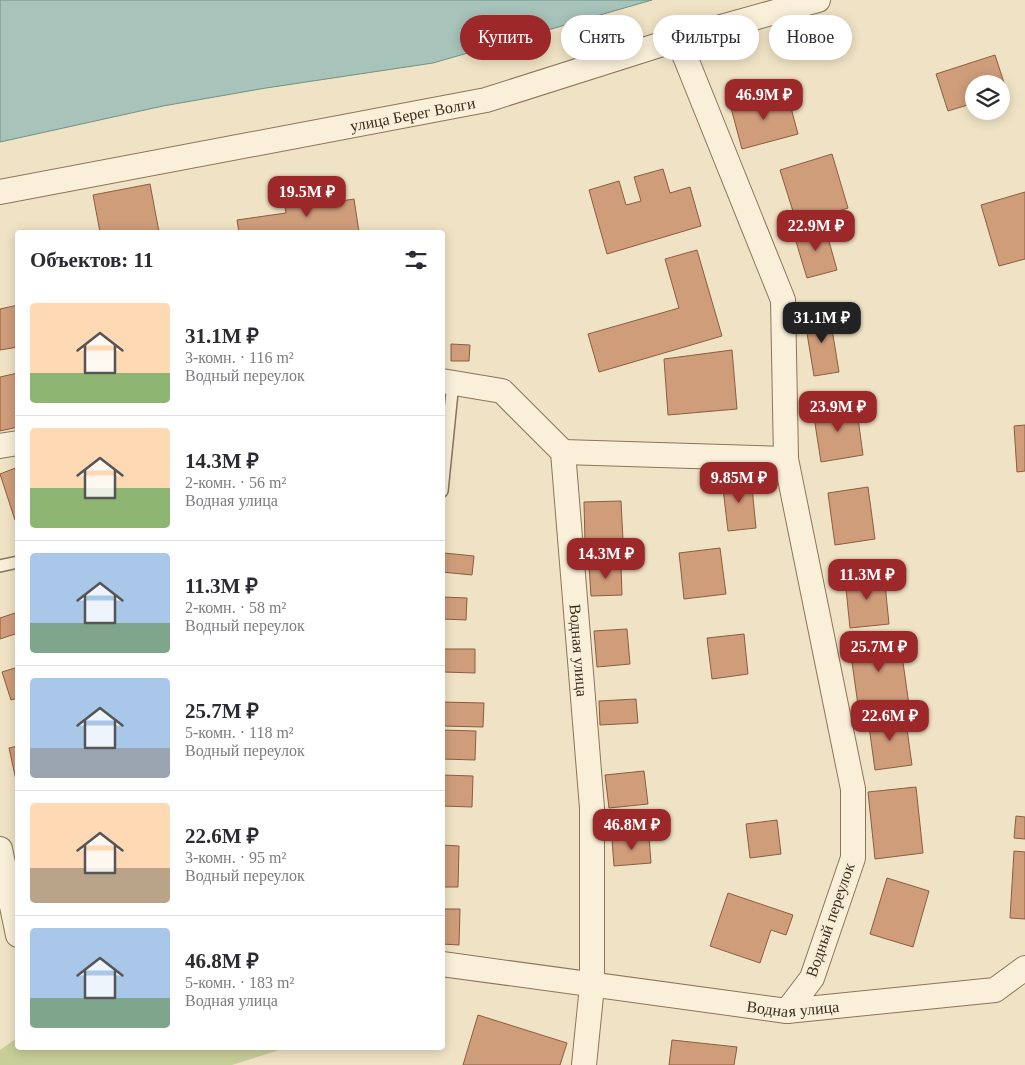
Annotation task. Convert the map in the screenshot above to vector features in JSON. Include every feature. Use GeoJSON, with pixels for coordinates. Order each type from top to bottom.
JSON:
{"type":"FeatureCollection","features":[{"type":"Feature","properties":{"kind":"street","name":"улица Берег Волги"},"geometry":{"type":"LineString","coordinates":[[759,16],[818,0]]}},
{"type":"Feature","properties":{"kind":"street","name":"улица Берег Волги"},"geometry":{"type":"LineString","coordinates":[[0,192],[486,100],[653,47]]}},
{"type":"Feature","properties":{"kind":"street","name":"Водный переулок"},"geometry":{"type":"LineString","coordinates":[[686,60],[783,300],[786,459],[852,789],[853,858],[812,978],[787,1011]]}},
{"type":"Feature","properties":{"kind":"street"},"geometry":{"type":"LineString","coordinates":[[448,381],[502,391],[563,452],[786,459]]}},
{"type":"Feature","properties":{"kind":"street"},"geometry":{"type":"LineString","coordinates":[[0,446],[15,444]]}},
{"type":"Feature","properties":{"kind":"street","name":"Водная улица"},"geometry":{"type":"LineString","coordinates":[[563,452],[592,808],[592,986],[584,1065]]}},
{"type":"Feature","properties":{"kind":"street"},"geometry":{"type":"LineString","coordinates":[[0,849],[15,921]]}},
{"type":"Feature","properties":{"kind":"street","name":"Водная улица"},"geometry":{"type":"LineString","coordinates":[[445,964],[592,986],[787,1011],[995,990],[1025,968]]}},
{"type":"Feature","properties":{"kind":"lane"},"geometry":{"type":"LineString","coordinates":[[445,436],[448,381]]}},
{"type":"Feature","properties":{"kind":"lane"},"geometry":{"type":"LineString","coordinates":[[0,566],[15,563]]}},
{"type":"Feature","properties":{"kind":"green space"},"geometry":{"type":"Polygon","coordinates":[[[15,1039],[15,1050],[280,1050],[232,1065],[0,1065],[0,1050],[15,1039]]]}},
{"type":"Feature","properties":{"kind":"water"},"geometry":{"type":"Polygon","coordinates":[[[0,0],[652,0],[600,15],[561,15],[561,26],[551,29],[551,15],[460,15],[460,55],[433,63],[266,88],[163,106],[0,142],[0,0]]]}},
{"type":"Feature","properties":{"kind":"building"},"geometry":{"type":"Polygon","coordinates":[[[995,55],[1001,75],[965,75],[965,106],[948,111],[936,74],[995,55]]]}},
{"type":"Feature","properties":{"kind":"building"},"geometry":{"type":"Polygon","coordinates":[[[787,93],[798,134],[742,149],[731,108],[787,93]]]}},
{"type":"Feature","properties":{"kind":"building"},"geometry":{"type":"Polygon","coordinates":[[[832,154],[848,208],[797,224],[780,170],[832,154]]]}},
{"type":"Feature","properties":{"kind":"building"},"geometry":{"type":"Polygon","coordinates":[[[663,169],[670,193],[690,187],[701,226],[607,254],[589,190],[619,181],[626,205],[641,201],[634,177],[663,169]]]}},
{"type":"Feature","properties":{"kind":"building"},"geometry":{"type":"Polygon","coordinates":[[[150,184],[159,230],[100,230],[93,195],[150,184]]]}},
{"type":"Feature","properties":{"kind":"building"},"geometry":{"type":"Polygon","coordinates":[[[1025,192],[1025,259],[999,266],[981,205],[1025,192]]]}},
{"type":"Feature","properties":{"kind":"building"},"geometry":{"type":"Polygon","coordinates":[[[321,196],[322,204],[354,199],[359,230],[239,230],[237,220],[286,213],[284,202],[321,196]]]}},
{"type":"Feature","properties":{"kind":"building"},"geometry":{"type":"Polygon","coordinates":[[[825,227],[837,270],[807,278],[794,235],[825,227]]]}},
{"type":"Feature","properties":{"kind":"building"},"geometry":{"type":"Polygon","coordinates":[[[697,250],[722,336],[599,372],[588,334],[679,308],[665,259],[697,250]]]}},
{"type":"Feature","properties":{"kind":"building"},"geometry":{"type":"Polygon","coordinates":[[[15,306],[15,348],[0,350],[0,309],[15,306]]]}},
{"type":"Feature","properties":{"kind":"building"},"geometry":{"type":"Polygon","coordinates":[[[829,311],[839,372],[814,376],[804,315],[829,311]]]}},
{"type":"Feature","properties":{"kind":"building"},"geometry":{"type":"Polygon","coordinates":[[[451,344],[470,345],[469,361],[451,361],[451,344]]]}},
{"type":"Feature","properties":{"kind":"building"},"geometry":{"type":"Polygon","coordinates":[[[732,350],[737,409],[668,415],[664,359],[732,350]]]}},
{"type":"Feature","properties":{"kind":"building"},"geometry":{"type":"Polygon","coordinates":[[[15,374],[15,428],[0,431],[0,377],[15,374]]]}},
{"type":"Feature","properties":{"kind":"building"},"geometry":{"type":"Polygon","coordinates":[[[856,404],[863,455],[821,462],[813,411],[856,404]]]}},
{"type":"Feature","properties":{"kind":"building"},"geometry":{"type":"Polygon","coordinates":[[[1025,425],[1025,471],[1017,472],[1014,426],[1025,425]]]}},
{"type":"Feature","properties":{"kind":"building"},"geometry":{"type":"Polygon","coordinates":[[[15,468],[15,520],[0,474],[15,468]]]}},
{"type":"Feature","properties":{"kind":"building"},"geometry":{"type":"Polygon","coordinates":[[[751,477],[756,528],[728,531],[722,480],[751,477]]]}},
{"type":"Feature","properties":{"kind":"building"},"geometry":{"type":"Polygon","coordinates":[[[868,487],[875,539],[835,545],[828,493],[868,487]]]}},
{"type":"Feature","properties":{"kind":"building"},"geometry":{"type":"Polygon","coordinates":[[[621,501],[623,540],[585,542],[584,502],[621,501]]]}},
{"type":"Feature","properties":{"kind":"building"},"geometry":{"type":"Polygon","coordinates":[[[720,548],[726,594],[684,599],[679,553],[720,548]]]}},
{"type":"Feature","properties":{"kind":"building"},"geometry":{"type":"Polygon","coordinates":[[[445,553],[474,556],[472,575],[445,572],[445,553]]]}},
{"type":"Feature","properties":{"kind":"building"},"geometry":{"type":"Polygon","coordinates":[[[621,564],[622,595],[591,596],[589,565],[621,564]]]}},
{"type":"Feature","properties":{"kind":"building"},"geometry":{"type":"Polygon","coordinates":[[[884,574],[889,624],[850,628],[845,579],[884,574]]]}},
{"type":"Feature","properties":{"kind":"building"},"geometry":{"type":"Polygon","coordinates":[[[445,597],[467,598],[466,620],[445,619],[445,597]]]}},
{"type":"Feature","properties":{"kind":"building"},"geometry":{"type":"Polygon","coordinates":[[[15,613],[15,634],[0,639],[0,618],[15,613]]]}},
{"type":"Feature","properties":{"kind":"building"},"geometry":{"type":"Polygon","coordinates":[[[627,629],[630,664],[597,667],[594,631],[627,629]]]}},
{"type":"Feature","properties":{"kind":"building"},"geometry":{"type":"Polygon","coordinates":[[[744,634],[748,674],[712,679],[707,638],[744,634]]]}},
{"type":"Feature","properties":{"kind":"building"},"geometry":{"type":"Polygon","coordinates":[[[899,634],[909,705],[859,712],[849,641],[899,634]]]}},
{"type":"Feature","properties":{"kind":"building"},"geometry":{"type":"Polygon","coordinates":[[[445,649],[475,649],[475,673],[445,672],[445,649]]]}},
{"type":"Feature","properties":{"kind":"building"},"geometry":{"type":"Polygon","coordinates":[[[15,668],[15,699],[11,700],[2,672],[15,668]]]}},
{"type":"Feature","properties":{"kind":"building"},"geometry":{"type":"Polygon","coordinates":[[[636,699],[638,723],[600,725],[599,701],[636,699]]]}},
{"type":"Feature","properties":{"kind":"building"},"geometry":{"type":"Polygon","coordinates":[[[445,702],[484,703],[483,727],[445,726],[445,702]]]}},
{"type":"Feature","properties":{"kind":"building"},"geometry":{"type":"Polygon","coordinates":[[[905,715],[912,765],[875,770],[868,719],[905,715]]]}},
{"type":"Feature","properties":{"kind":"building"},"geometry":{"type":"Polygon","coordinates":[[[445,730],[476,731],[475,760],[445,759],[445,730]]]}},
{"type":"Feature","properties":{"kind":"building"},"geometry":{"type":"Polygon","coordinates":[[[15,747],[15,775],[9,748],[15,747]]]}},
{"type":"Feature","properties":{"kind":"building"},"geometry":{"type":"Polygon","coordinates":[[[644,771],[648,804],[609,808],[605,775],[644,771]]]}},
{"type":"Feature","properties":{"kind":"building"},"geometry":{"type":"Polygon","coordinates":[[[445,775],[473,776],[472,807],[445,806],[445,775]]]}},
{"type":"Feature","properties":{"kind":"building"},"geometry":{"type":"Polygon","coordinates":[[[916,787],[923,853],[875,859],[868,792],[916,787]]]}},
{"type":"Feature","properties":{"kind":"building"},"geometry":{"type":"Polygon","coordinates":[[[1016,816],[1025,817],[1025,839],[1014,838],[1016,816]]]}},
{"type":"Feature","properties":{"kind":"building"},"geometry":{"type":"Polygon","coordinates":[[[777,820],[781,854],[750,858],[746,824],[777,820]]]}},
{"type":"Feature","properties":{"kind":"building"},"geometry":{"type":"Polygon","coordinates":[[[649,836],[651,863],[614,866],[612,840],[649,836]]]}},
{"type":"Feature","properties":{"kind":"building"},"geometry":{"type":"Polygon","coordinates":[[[445,845],[459,846],[458,887],[445,887],[445,845]]]}},
{"type":"Feature","properties":{"kind":"building"},"geometry":{"type":"Polygon","coordinates":[[[1014,851],[1025,852],[1025,919],[1010,918],[1014,851]]]}},
{"type":"Feature","properties":{"kind":"building"},"geometry":{"type":"Polygon","coordinates":[[[887,878],[929,891],[913,947],[870,934],[887,878]]]}},
{"type":"Feature","properties":{"kind":"building"},"geometry":{"type":"Polygon","coordinates":[[[728,893],[793,915],[786,935],[771,930],[760,963],[710,946],[728,893]]]}},
{"type":"Feature","properties":{"kind":"building"},"geometry":{"type":"Polygon","coordinates":[[[445,909],[460,909],[459,945],[445,944],[445,909]]]}},
{"type":"Feature","properties":{"kind":"building"},"geometry":{"type":"Polygon","coordinates":[[[478,1015],[567,1043],[560,1065],[463,1065],[478,1015]]]}},
{"type":"Feature","properties":{"kind":"building"},"geometry":{"type":"Polygon","coordinates":[[[672,1040],[737,1047],[734,1065],[669,1065],[672,1040]]]}}]}
